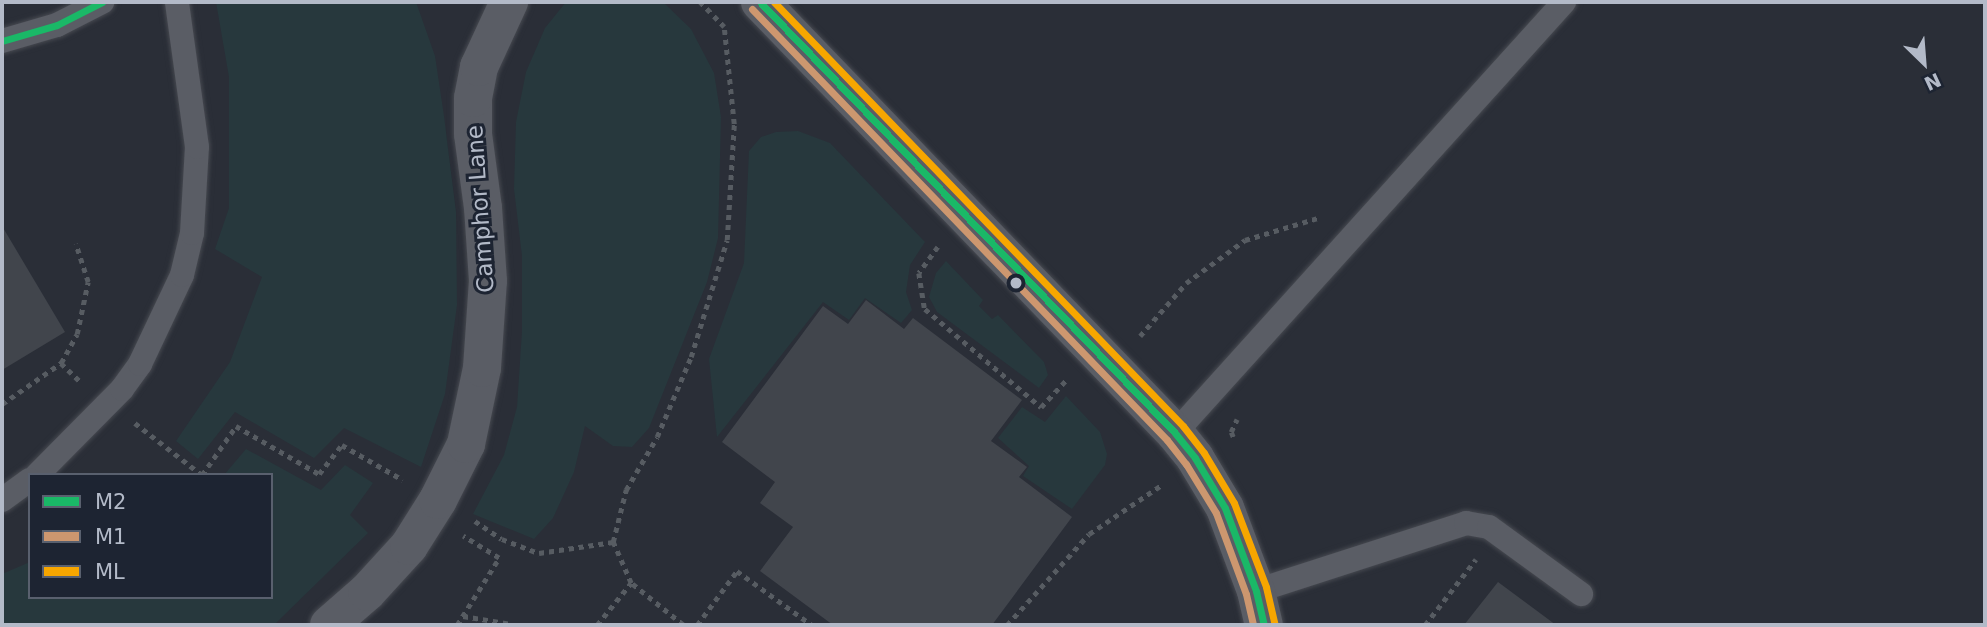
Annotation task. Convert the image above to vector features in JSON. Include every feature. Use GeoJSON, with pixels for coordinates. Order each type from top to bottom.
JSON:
{"type":"FeatureCollection","features":[{"type":"Feature","properties":{"kind":"street","name":"Camphor Lane"},"geometry":{"type":"LineString","coordinates":[[329,625],[367,592],[409,546],[438,500],[466,444],[482,368],[488,281],[483,208],[473,134],[473,98],[479,67],[509,2]]}},
{"type":"Feature","properties":{"kind":"street"},"geometry":{"type":"LineString","coordinates":[[760,2],[1175,433],[1195,458],[1225,509],[1260,608]]}},
{"type":"Feature","properties":{"kind":"lane"},"geometry":{"type":"LineString","coordinates":[[2,41],[57,24],[102,2]]}},
{"type":"Feature","properties":{"kind":"lane"},"geometry":{"type":"LineString","coordinates":[[39,473],[122,389],[140,364],[182,275],[192,233],[197,147],[177,2]]}},
{"type":"Feature","properties":{"kind":"lane"},"geometry":{"type":"LineString","coordinates":[[1175,433],[1564,2]]}},
{"type":"Feature","properties":{"kind":"lane"},"geometry":{"type":"LineString","coordinates":[[2,500],[28,481]]}},
{"type":"Feature","properties":{"kind":"lane"},"geometry":{"type":"LineString","coordinates":[[1260,608],[1466,523],[1489,527],[1581,594]]}},
{"type":"Feature","properties":{"kind":"path"},"geometry":{"type":"LineString","coordinates":[[683,625],[631,583],[612,542],[626,490],[657,438],[691,357],[727,240],[734,124],[724,27],[699,2]]}},
{"type":"Feature","properties":{"kind":"path"},"geometry":{"type":"LineString","coordinates":[[1139,336],[1186,283],[1245,240],[1320,217]]}},
{"type":"Feature","properties":{"kind":"path"},"geometry":{"type":"LineString","coordinates":[[2,404],[61,363],[77,334],[88,282],[76,244]]}},
{"type":"Feature","properties":{"kind":"path"},"geometry":{"type":"LineString","coordinates":[[939,247],[919,273],[925,309],[1041,407],[1068,378]]}},
{"type":"Feature","properties":{"kind":"path"},"geometry":{"type":"LineString","coordinates":[[1237,443],[1231,432],[1242,409]]}},
{"type":"Feature","properties":{"kind":"path"},"geometry":{"type":"LineString","coordinates":[[203,473],[236,426],[319,474],[342,445],[405,482]]}},
{"type":"Feature","properties":{"kind":"path"},"geometry":{"type":"LineString","coordinates":[[164,444],[200,473]]}},
{"type":"Feature","properties":{"kind":"path"},"geometry":{"type":"LineString","coordinates":[[1007,625],[1089,534],[1163,484]]}},
{"type":"Feature","properties":{"kind":"path"},"geometry":{"type":"LineString","coordinates":[[465,515],[502,539],[539,553],[612,542]]}},
{"type":"Feature","properties":{"kind":"path"},"geometry":{"type":"LineString","coordinates":[[1425,625],[1478,557],[1489,527]]}},
{"type":"Feature","properties":{"kind":"path"},"geometry":{"type":"LineString","coordinates":[[697,625],[737,571],[812,625]]}},
{"type":"Feature","properties":{"kind":"path"},"geometry":{"type":"LineString","coordinates":[[597,625],[631,583]]}},
{"type":"Feature","properties":{"kind":"path"},"geometry":{"type":"LineString","coordinates":[[463,616],[512,625]]}},
{"type":"Feature","properties":{"kind":"shaded area"},"geometry":{"type":"Polygon","coordinates":[[[216,2],[416,2],[435,56],[444,116],[456,212],[457,305],[445,394],[421,467],[344,428],[314,458],[235,412],[198,459],[176,441],[230,362],[262,277],[215,249],[229,208],[229,77],[216,2]]]}},
{"type":"Feature","properties":{"kind":"shaded area"},"geometry":{"type":"Polygon","coordinates":[[[566,2],[663,2],[691,29],[714,73],[721,117],[718,238],[707,282],[649,428],[632,447],[613,446],[585,426],[574,472],[553,518],[534,539],[473,514],[504,455],[517,407],[522,331],[522,256],[514,189],[516,122],[526,72],[545,28],[566,2]]]}},
{"type":"Feature","properties":{"kind":"shaded area"},"geometry":{"type":"Polygon","coordinates":[[[798,131],[830,143],[925,242],[910,265],[906,292],[912,310],[901,323],[865,298],[849,320],[823,302],[717,437],[709,359],[744,263],[749,151],[761,137],[776,132],[798,131]]]}},
{"type":"Feature","properties":{"kind":"shaded area"},"geometry":{"type":"Polygon","coordinates":[[[946,261],[983,300],[979,306],[992,319],[998,315],[1044,362],[1048,375],[1039,388],[937,312],[929,297],[936,273],[946,261]]]}},
{"type":"Feature","properties":{"kind":"shaded area"},"geometry":{"type":"Polygon","coordinates":[[[1066,396],[1100,432],[1107,454],[1105,465],[1072,509],[1023,476],[1029,466],[998,438],[1022,407],[1045,422],[1066,396]]]}},
{"type":"Feature","properties":{"kind":"shaded area"},"geometry":{"type":"Polygon","coordinates":[[[246,449],[321,490],[345,465],[373,483],[350,515],[368,533],[274,625],[2,625],[2,574],[28,563],[28,599],[273,599],[273,473],[226,473],[246,449]]]}},
{"type":"Feature","properties":{"kind":"building"},"geometry":{"type":"Polygon","coordinates":[[[2,226],[65,332],[2,370],[2,226]]]}},
{"type":"Feature","properties":{"kind":"building"},"geometry":{"type":"Polygon","coordinates":[[[866,300],[904,329],[913,318],[1022,400],[991,441],[1027,467],[1019,477],[1072,517],[992,625],[833,625],[760,571],[793,527],[760,503],[775,482],[722,442],[823,306],[848,324],[866,300]]]}},
{"type":"Feature","properties":{"kind":"building"},"geometry":{"type":"Polygon","coordinates":[[[1498,582],[1556,625],[1464,625],[1498,582]]]}},
{"type":"Feature","properties":{"kind":"transit line","name":"M2"},"geometry":{"type":"LineString","coordinates":[[2,41],[57,25],[102,2]]}},
{"type":"Feature","properties":{"kind":"transit line","name":"M2"},"geometry":{"type":"LineString","coordinates":[[760,2],[1175,433],[1195,458],[1225,508],[1256,591],[1264,625]]}},
{"type":"Feature","properties":{"kind":"transit line","name":"ML"},"geometry":{"type":"LineString","coordinates":[[774,2],[1183,426],[1204,453],[1234,503],[1266,587],[1274,623]]}},
{"type":"Feature","properties":{"kind":"transit line","name":"M1"},"geometry":{"type":"LineString","coordinates":[[752,9],[1167,440],[1186,464],[1216,513],[1246,594],[1253,625]]}}]}
